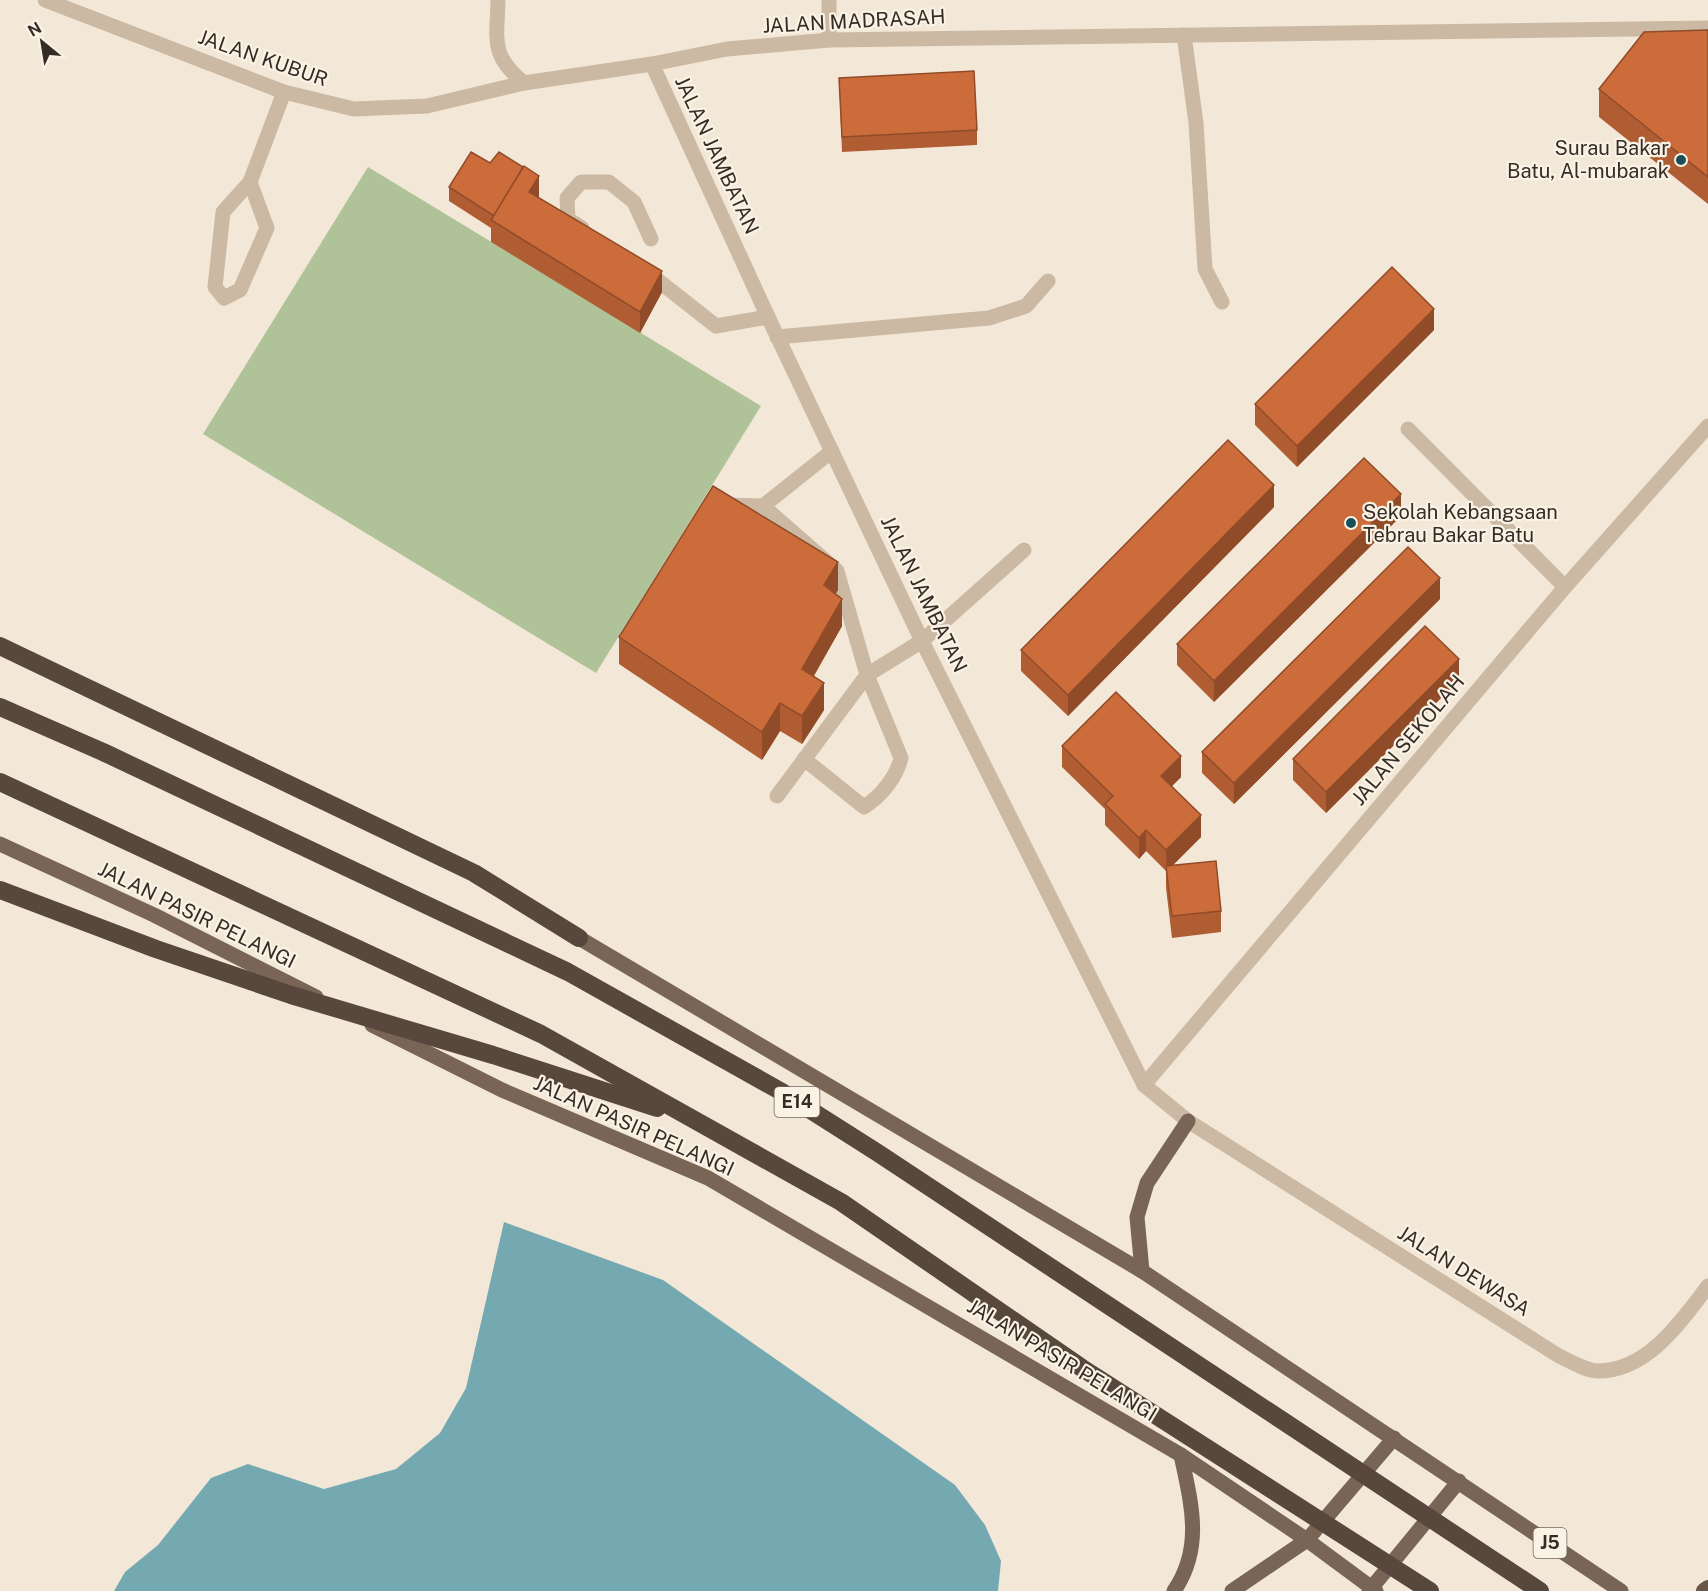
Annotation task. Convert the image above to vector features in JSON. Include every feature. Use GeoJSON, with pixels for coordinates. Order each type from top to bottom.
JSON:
{"type":"FeatureCollection","features":[{"type":"Feature","properties":{"kind":"highway"},"geometry":{"type":"LineString","coordinates":[[0,646],[474,873],[579,938]]}},
{"type":"Feature","properties":{"kind":"highway","name":"E14"},"geometry":{"type":"LineString","coordinates":[[0,707],[103,752],[568,972],[782,1092],[878,1153],[1540,1591]]}},
{"type":"Feature","properties":{"kind":"highway"},"geometry":{"type":"LineString","coordinates":[[0,782],[541,1034],[841,1202],[1082,1368],[1430,1591]]}},
{"type":"Feature","properties":{"kind":"highway"},"geometry":{"type":"LineString","coordinates":[[0,890],[156,950],[280,991],[690,1118]]}},
{"type":"Feature","properties":{"kind":"highway"},"geometry":{"type":"LineString","coordinates":[[1704,1591],[1708,1588]]}},
{"type":"Feature","properties":{"kind":"main road","name":"JALAN PASIR PELANGI"},"geometry":{"type":"LineString","coordinates":[[0,844],[154,915],[502,1090],[708,1178],[1181,1455],[1307,1540],[1372,1590]]}},
{"type":"Feature","properties":{"kind":"main road"},"geometry":{"type":"LineString","coordinates":[[579,938],[1142,1272],[1394,1438],[1307,1540],[1232,1591]]}},
{"type":"Feature","properties":{"kind":"main road"},"geometry":{"type":"LineString","coordinates":[[1142,1272],[1137,1217],[1147,1183],[1188,1122]]}},
{"type":"Feature","properties":{"kind":"main road","name":"J5"},"geometry":{"type":"LineString","coordinates":[[1394,1438],[1621,1591]]}},
{"type":"Feature","properties":{"kind":"main road"},"geometry":{"type":"LineString","coordinates":[[1174,1591],[1188,1563],[1194,1539],[1192,1505],[1181,1455]]}},
{"type":"Feature","properties":{"kind":"main road"},"geometry":{"type":"LineString","coordinates":[[1372,1590],[1459,1481]]}},
{"type":"Feature","properties":{"kind":"street","name":"JALAN KUBUR"},"geometry":{"type":"LineString","coordinates":[[45,0],[69,5],[284,92],[354,109],[427,106],[524,83],[652,64]]}},
{"type":"Feature","properties":{"kind":"street"},"geometry":{"type":"LineString","coordinates":[[498,0],[497,52],[506,68],[524,83]]}},
{"type":"Feature","properties":{"kind":"street"},"geometry":{"type":"LineString","coordinates":[[829,0],[829,40]]}},
{"type":"Feature","properties":{"kind":"street","name":"JALAN MADRASAH"},"geometry":{"type":"LineString","coordinates":[[652,64],[727,49],[829,40],[1708,28]]}},
{"type":"Feature","properties":{"kind":"street"},"geometry":{"type":"LineString","coordinates":[[1184,35],[1196,123],[1205,268],[1222,302]]}},
{"type":"Feature","properties":{"kind":"street","name":"JALAN JAMBATAN"},"geometry":{"type":"LineString","coordinates":[[652,64],[777,337],[922,641],[1144,1085],[1188,1122]]}},
{"type":"Feature","properties":{"kind":"street"},"geometry":{"type":"LineString","coordinates":[[250,182],[267,228],[240,290],[224,298],[215,287],[223,212],[250,182],[284,92]]}},
{"type":"Feature","properties":{"kind":"street"},"geometry":{"type":"LineString","coordinates":[[598,238],[568,219],[567,198],[581,182],[609,182],[634,202],[651,239]]}},
{"type":"Feature","properties":{"kind":"street"},"geometry":{"type":"LineString","coordinates":[[637,265],[667,285],[716,326],[768,317]]}},
{"type":"Feature","properties":{"kind":"street"},"geometry":{"type":"LineString","coordinates":[[777,337],[988,318],[1026,306],[1048,281]]}},
{"type":"Feature","properties":{"kind":"street","name":"JALAN SEKOLAH"},"geometry":{"type":"LineString","coordinates":[[1144,1085],[1564,586],[1708,426]]}},
{"type":"Feature","properties":{"kind":"street"},"geometry":{"type":"LineString","coordinates":[[1408,429],[1564,586]]}},
{"type":"Feature","properties":{"kind":"street"},"geometry":{"type":"LineString","coordinates":[[763,506],[832,451]]}},
{"type":"Feature","properties":{"kind":"street"},"geometry":{"type":"LineString","coordinates":[[714,525],[726,505],[763,506],[837,571],[867,675],[901,758],[898,768],[877,799],[864,807],[804,759]]}},
{"type":"Feature","properties":{"kind":"street"},"geometry":{"type":"LineString","coordinates":[[777,796],[867,675],[922,641],[1024,550]]}},
{"type":"Feature","properties":{"kind":"street","name":"JALAN DEWASA"},"geometry":{"type":"LineString","coordinates":[[1188,1122],[1559,1356],[1596,1371],[1629,1366],[1672,1333],[1708,1286]]}},
{"type":"Feature","properties":{"kind":"green space"},"geometry":{"type":"Polygon","coordinates":[[[368,167],[761,406],[596,673],[203,434],[368,167]]]}},
{"type":"Feature","properties":{"kind":"water"},"geometry":{"type":"Polygon","coordinates":[[[504,1222],[663,1280],[955,1485],[985,1525],[1001,1561],[998,1591],[114,1591],[125,1572],[158,1545],[211,1478],[248,1464],[324,1489],[396,1469],[440,1433],[466,1388],[504,1222]]]}},
{"type":"Feature","properties":{"kind":"building","name":"Surau Bakar Batu, Al-mubarak"},"geometry":{"type":"Polygon","coordinates":[[[1708,30],[1708,177],[1599,89],[1644,32],[1708,30]]]}},
{"type":"Feature","properties":{"kind":"building"},"geometry":{"type":"Polygon","coordinates":[[[974,71],[977,130],[842,137],[839,78],[974,71]]]}},
{"type":"Feature","properties":{"kind":"building"},"geometry":{"type":"Polygon","coordinates":[[[471,152],[490,163],[499,152],[523,167],[494,216],[449,187],[471,152]]]}},
{"type":"Feature","properties":{"kind":"building"},"geometry":{"type":"Polygon","coordinates":[[[524,166],[539,176],[529,192],[662,271],[640,312],[491,220],[524,166]]]}},
{"type":"Feature","properties":{"kind":"building"},"geometry":{"type":"Polygon","coordinates":[[[1392,267],[1434,309],[1297,446],[1255,404],[1392,267]]]}},
{"type":"Feature","properties":{"kind":"building"},"geometry":{"type":"Polygon","coordinates":[[[1228,440],[1274,485],[1068,695],[1021,650],[1228,440]]]}},
{"type":"Feature","properties":{"kind":"building"},"geometry":{"type":"Polygon","coordinates":[[[1364,458],[1401,494],[1214,681],[1177,644],[1364,458]]]}},
{"type":"Feature","properties":{"kind":"building"},"geometry":{"type":"Polygon","coordinates":[[[713,486],[838,562],[824,585],[842,599],[802,669],[824,683],[802,716],[780,703],[762,732],[619,637],[713,486]]]}},
{"type":"Feature","properties":{"kind":"building"},"geometry":{"type":"Polygon","coordinates":[[[1408,547],[1440,578],[1234,783],[1202,752],[1408,547]]]}},
{"type":"Feature","properties":{"kind":"building"},"geometry":{"type":"Polygon","coordinates":[[[1425,626],[1459,659],[1326,792],[1293,759],[1425,626]]]}},
{"type":"Feature","properties":{"kind":"building"},"geometry":{"type":"Polygon","coordinates":[[[1116,692],[1181,756],[1161,776],[1201,815],[1166,850],[1146,830],[1139,838],[1105,804],[1113,796],[1062,746],[1116,692]]]}},
{"type":"Feature","properties":{"kind":"building"},"geometry":{"type":"Polygon","coordinates":[[[1216,861],[1221,911],[1172,916],[1166,866],[1216,861]]]}},
{"type":"Feature","properties":{"kind":"place","name":"Surau Bakar Batu, Al-mubarak"},"geometry":{"type":"Point","coordinates":[1681,160]}},
{"type":"Feature","properties":{"kind":"place","name":"Sekolah Kebangsaan Tebrau Bakar Batu"},"geometry":{"type":"Point","coordinates":[1351,523]}}]}
